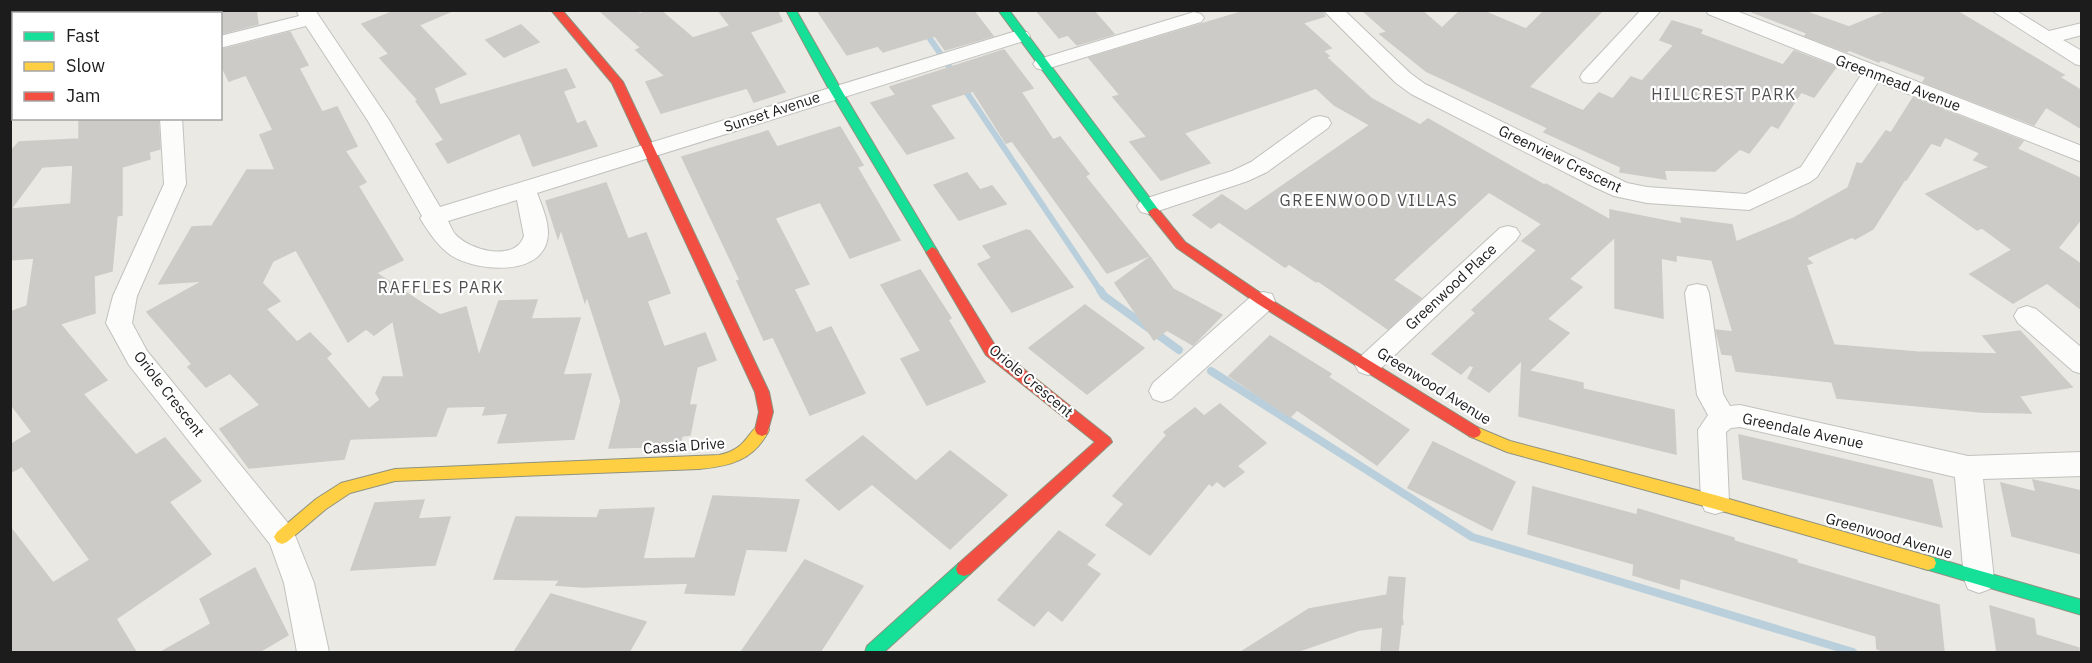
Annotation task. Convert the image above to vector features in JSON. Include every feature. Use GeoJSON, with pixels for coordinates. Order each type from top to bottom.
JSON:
{"type":"FeatureCollection","features":[{"type":"Feature","properties":{"kind":"street","name":"Cassia Drive"},"geometry":{"type":"LineString","coordinates":[[282,537],[326,500],[347,487],[368,481],[395,476],[699,463],[735,459],[757,440],[763,429],[766,412],[762,392],[617,82],[556,10]]}},
{"type":"Feature","properties":{"kind":"street","name":"Oriole Crescent"},"geometry":{"type":"LineString","coordinates":[[791,10],[836,91],[991,351],[1105,442],[873,652]]}},
{"type":"Feature","properties":{"kind":"street","name":"Greenwood Avenue"},"geometry":{"type":"LineString","coordinates":[[1003,10],[1020,36],[1181,245],[1263,301],[1484,438],[1715,501],[2082,608]]}},
{"type":"Feature","properties":{"kind":"street","name":"Greenview Crescent"},"geometry":{"type":"LineString","coordinates":[[1332,10],[1395,71],[1418,89],[1602,182],[1622,190],[1647,195],[1749,202],[1802,177],[1809,172],[1873,73]]}},
{"type":"Feature","properties":{"kind":"street"},"geometry":{"type":"LineString","coordinates":[[1590,77],[1652,10]]}},
{"type":"Feature","properties":{"kind":"street","name":"Greenmead Avenue"},"geometry":{"type":"LineString","coordinates":[[1715,10],[2082,155]]}},
{"type":"Feature","properties":{"kind":"street"},"geometry":{"type":"LineString","coordinates":[[2001,10],[2082,60]]}},
{"type":"Feature","properties":{"kind":"street"},"geometry":{"type":"LineString","coordinates":[[222,41],[308,15],[378,120],[432,218],[447,240],[458,249],[488,259],[516,257],[530,249],[536,235],[525,190]]}},
{"type":"Feature","properties":{"kind":"street"},"geometry":{"type":"LineString","coordinates":[[1043,64],[1194,18]]}},
{"type":"Feature","properties":{"kind":"street"},"geometry":{"type":"LineString","coordinates":[[2046,38],[2082,29]]}},
{"type":"Feature","properties":{"kind":"street","name":"Sunset Avenue"},"geometry":{"type":"LineString","coordinates":[[432,218],[836,91],[1020,36]]}},
{"type":"Feature","properties":{"kind":"street","name":"Oriole Crescent"},"geometry":{"type":"LineString","coordinates":[[171,120],[175,184],[125,296],[119,323],[138,357],[282,537],[299,583],[313,652]]}},
{"type":"Feature","properties":{"kind":"street"},"geometry":{"type":"LineString","coordinates":[[1149,206],[1240,176],[1258,167],[1320,123]]}},
{"type":"Feature","properties":{"kind":"street","name":"Greenwood Place"},"geometry":{"type":"LineString","coordinates":[[1368,365],[1508,234]]}},
{"type":"Feature","properties":{"kind":"street"},"geometry":{"type":"LineString","coordinates":[[1697,292],[1710,395],[1723,418]]}},
{"type":"Feature","properties":{"kind":"street"},"geometry":{"type":"LineString","coordinates":[[1162,391],[1263,301]]}},
{"type":"Feature","properties":{"kind":"street"},"geometry":{"type":"LineString","coordinates":[[2027,316],[2082,364]]}},
{"type":"Feature","properties":{"kind":"street","name":"Greendale Avenue"},"geometry":{"type":"LineString","coordinates":[[1715,501],[1712,430],[1723,418],[1740,416],[1968,468],[2056,467],[2082,464]]}},
{"type":"Feature","properties":{"kind":"street"},"geometry":{"type":"LineString","coordinates":[[1968,468],[1979,579]]}},
{"type":"Feature","properties":{"kind":"building"},"geometry":{"type":"Polygon","coordinates":[[[220,10],[256,10],[258,24],[222,33],[222,12],[220,10]]]}},
{"type":"Feature","properties":{"kind":"building"},"geometry":{"type":"Polygon","coordinates":[[[397,10],[454,10],[419,25],[466,74],[434,88],[440,105],[566,69],[575,87],[563,91],[577,124],[585,121],[597,146],[533,166],[520,133],[448,163],[436,144],[444,140],[416,101],[418,100],[380,58],[389,54],[362,24],[397,10]]]}},
{"type":"Feature","properties":{"kind":"building"},"geometry":{"type":"Polygon","coordinates":[[[599,10],[636,10],[640,14],[648,10],[660,10],[693,38],[730,26],[718,10],[777,10],[782,21],[750,32],[785,92],[754,102],[747,88],[661,113],[646,82],[665,76],[636,50],[641,48],[599,10]]]}},
{"type":"Feature","properties":{"kind":"building"},"geometry":{"type":"Polygon","coordinates":[[[817,10],[973,10],[993,36],[945,50],[935,36],[883,52],[878,46],[847,55],[817,10]]]}},
{"type":"Feature","properties":{"kind":"building"},"geometry":{"type":"Polygon","coordinates":[[[1036,10],[1093,10],[1114,34],[1077,45],[1068,35],[1059,38],[1036,10]]]}},
{"type":"Feature","properties":{"kind":"building"},"geometry":{"type":"Polygon","coordinates":[[[1248,10],[1321,10],[1325,16],[1303,23],[1331,48],[1323,51],[1329,56],[1326,57],[1372,99],[1420,125],[1428,119],[1610,220],[1610,210],[1682,224],[1681,218],[1732,225],[1736,242],[1794,218],[1848,188],[1857,163],[1862,164],[1886,131],[1891,133],[1913,98],[2023,141],[2017,149],[2082,179],[2082,218],[2058,248],[2082,265],[2082,310],[2047,283],[2013,303],[1970,274],[2012,250],[1982,228],[1977,230],[1926,194],[1990,167],[1974,160],[1980,153],[1945,137],[1940,146],[1931,143],[1873,229],[1855,239],[1852,237],[1806,258],[1812,263],[1806,265],[1834,345],[1916,352],[1998,354],[1983,336],[2020,331],[2072,387],[2019,396],[2031,413],[1981,412],[1837,398],[1832,382],[1736,371],[1732,355],[1722,354],[1716,330],[1733,332],[1712,260],[1676,255],[1676,261],[1661,258],[1663,318],[1615,308],[1615,237],[1569,279],[1582,287],[1547,319],[1569,333],[1529,371],[1583,383],[1583,389],[1674,410],[1676,454],[1519,416],[1522,360],[1489,392],[1468,378],[1474,367],[1470,365],[1461,374],[1432,354],[1476,313],[1472,310],[1537,250],[1522,241],[1542,224],[1489,192],[1393,280],[1421,298],[1388,329],[1318,281],[1316,282],[1289,264],[1285,267],[1219,222],[1211,228],[1193,215],[1222,195],[1246,211],[1370,125],[1334,105],[1316,88],[1184,133],[1210,163],[1161,180],[1130,142],[1147,137],[1113,97],[1120,95],[1089,58],[1248,10]]]}},
{"type":"Feature","properties":{"kind":"building"},"geometry":{"type":"Polygon","coordinates":[[[1362,10],[1421,10],[1442,28],[1461,10],[1481,10],[1526,29],[1545,10],[1603,10],[1529,87],[1583,111],[1599,93],[1613,99],[1631,77],[1642,81],[1674,45],[1660,40],[1672,21],[1702,30],[1700,34],[1783,65],[1794,51],[1836,67],[1814,97],[1801,92],[1778,128],[1771,125],[1749,153],[1740,149],[1715,171],[1664,170],[1666,179],[1620,172],[1621,167],[1544,132],[1548,128],[1426,71],[1380,34],[1387,32],[1362,10]]]}},
{"type":"Feature","properties":{"kind":"building"},"geometry":{"type":"Polygon","coordinates":[[[1752,10],[1801,10],[1849,27],[1890,10],[1955,10],[2064,75],[2059,77],[2082,91],[2082,129],[2046,107],[2034,125],[1923,82],[1926,77],[1805,36],[1807,33],[1752,12],[1752,10]]]}},
{"type":"Feature","properties":{"kind":"building"},"geometry":{"type":"Polygon","coordinates":[[[521,25],[539,42],[504,57],[486,40],[521,25]]]}},
{"type":"Feature","properties":{"kind":"building"},"geometry":{"type":"Polygon","coordinates":[[[290,32],[308,65],[299,68],[322,112],[337,107],[357,146],[345,151],[366,182],[358,186],[403,260],[376,273],[440,315],[466,307],[479,356],[499,301],[537,300],[531,319],[580,318],[563,375],[591,374],[574,439],[498,443],[508,413],[483,415],[486,406],[447,407],[436,436],[350,439],[344,459],[249,468],[220,429],[260,405],[230,373],[206,387],[188,367],[192,364],[147,312],[203,281],[159,284],[192,227],[212,226],[247,170],[275,170],[260,135],[273,130],[246,75],[229,81],[222,67],[222,49],[290,32]],[[296,250],[273,261],[262,283],[280,301],[266,309],[297,342],[310,333],[331,354],[326,358],[369,409],[380,400],[376,393],[383,377],[404,377],[393,321],[374,335],[366,329],[348,342],[296,250]]]}},
{"type":"Feature","properties":{"kind":"building"},"geometry":{"type":"Polygon","coordinates":[[[1004,50],[1033,88],[1021,92],[1053,140],[1060,137],[1089,174],[1085,176],[1149,256],[1107,273],[1012,141],[1006,143],[973,91],[930,105],[954,138],[907,154],[871,103],[896,95],[890,87],[1004,50]]]}},
{"type":"Feature","properties":{"kind":"building"},"geometry":{"type":"Polygon","coordinates":[[[79,120],[158,120],[160,149],[149,152],[150,159],[122,167],[122,215],[117,216],[112,271],[94,276],[95,313],[60,324],[107,380],[83,394],[136,455],[165,438],[201,481],[169,502],[211,554],[116,619],[136,652],[10,652],[10,527],[53,583],[90,560],[22,466],[10,473],[10,445],[32,432],[10,403],[10,312],[27,306],[34,258],[10,260],[10,152],[19,142],[79,139],[79,120]],[[73,165],[42,167],[11,209],[71,204],[73,165]]]}},
{"type":"Feature","properties":{"kind":"building"},"geometry":{"type":"Polygon","coordinates":[[[840,127],[863,165],[857,167],[900,240],[850,258],[820,202],[775,218],[809,284],[794,289],[816,333],[831,327],[865,393],[810,415],[773,337],[764,340],[737,281],[740,280],[682,157],[768,131],[777,147],[840,127]]]}},
{"type":"Feature","properties":{"kind":"building"},"geometry":{"type":"Polygon","coordinates":[[[967,173],[980,190],[992,186],[1006,204],[959,220],[934,185],[967,173]]]}},
{"type":"Feature","properties":{"kind":"building"},"geometry":{"type":"Polygon","coordinates":[[[606,183],[628,239],[646,233],[670,293],[647,301],[664,347],[705,333],[716,360],[697,367],[689,405],[696,405],[690,435],[682,436],[680,446],[609,448],[621,401],[587,296],[585,302],[561,229],[558,238],[546,201],[606,183]]]}},
{"type":"Feature","properties":{"kind":"building"},"geometry":{"type":"Polygon","coordinates":[[[1026,230],[1030,231],[1073,287],[1012,312],[978,264],[992,258],[983,246],[1026,230]]]}},
{"type":"Feature","properties":{"kind":"building"},"geometry":{"type":"Polygon","coordinates":[[[1150,257],[1173,289],[1222,315],[1193,345],[1167,330],[1154,340],[1115,283],[1150,257]]]}},
{"type":"Feature","properties":{"kind":"building"},"geometry":{"type":"Polygon","coordinates":[[[920,270],[951,318],[948,320],[985,382],[927,405],[901,359],[921,351],[881,285],[920,270]]]}},
{"type":"Feature","properties":{"kind":"building"},"geometry":{"type":"Polygon","coordinates":[[[1085,305],[1144,348],[1087,394],[1029,348],[1085,305]]]}},
{"type":"Feature","properties":{"kind":"building"},"geometry":{"type":"Polygon","coordinates":[[[1270,336],[1331,374],[1328,377],[1409,430],[1377,465],[1297,410],[1290,417],[1229,376],[1270,336]]]}},
{"type":"Feature","properties":{"kind":"building"},"geometry":{"type":"Polygon","coordinates":[[[1220,404],[1266,443],[1237,466],[1244,472],[1224,487],[1217,481],[1212,486],[1209,483],[1150,555],[1106,525],[1124,504],[1113,496],[1167,435],[1164,432],[1195,408],[1204,416],[1220,404]]]}},
{"type":"Feature","properties":{"kind":"building"},"geometry":{"type":"Polygon","coordinates":[[[1739,435],[1932,480],[1942,527],[1743,479],[1739,435]]]}},
{"type":"Feature","properties":{"kind":"building"},"geometry":{"type":"Polygon","coordinates":[[[863,436],[916,481],[950,451],[1007,495],[950,549],[872,484],[839,510],[806,480],[863,436]]]}},
{"type":"Feature","properties":{"kind":"building"},"geometry":{"type":"Polygon","coordinates":[[[1433,442],[1515,482],[1492,530],[1408,488],[1433,442]]]}},
{"type":"Feature","properties":{"kind":"building"},"geometry":{"type":"Polygon","coordinates":[[[2033,480],[2082,491],[2082,554],[2012,536],[2001,483],[2036,492],[2033,480]]]}},
{"type":"Feature","properties":{"kind":"building"},"geometry":{"type":"Polygon","coordinates":[[[1533,487],[1637,515],[1638,509],[1734,538],[1734,541],[1797,560],[1797,563],[1939,605],[1944,652],[1887,652],[1877,649],[1876,636],[1680,578],[1679,589],[1633,575],[1634,564],[1528,534],[1533,487]]]}},
{"type":"Feature","properties":{"kind":"building"},"geometry":{"type":"Polygon","coordinates":[[[713,496],[799,500],[786,551],[746,549],[734,595],[685,593],[688,583],[583,587],[556,585],[560,580],[494,579],[516,517],[597,518],[600,510],[654,508],[643,559],[695,558],[713,496]]]}},
{"type":"Feature","properties":{"kind":"building"},"geometry":{"type":"Polygon","coordinates":[[[424,500],[418,519],[450,517],[435,565],[351,570],[375,503],[424,500]]]}},
{"type":"Feature","properties":{"kind":"building"},"geometry":{"type":"Polygon","coordinates":[[[1059,531],[1095,555],[1086,565],[1100,574],[1062,621],[1048,610],[1034,626],[998,600],[1059,531]]]}},
{"type":"Feature","properties":{"kind":"building"},"geometry":{"type":"Polygon","coordinates":[[[805,560],[863,586],[820,652],[741,652],[805,560]]]}},
{"type":"Feature","properties":{"kind":"building"},"geometry":{"type":"Polygon","coordinates":[[[255,568],[288,635],[259,652],[161,652],[211,624],[200,599],[255,568]]]}},
{"type":"Feature","properties":{"kind":"building"},"geometry":{"type":"Polygon","coordinates":[[[1389,577],[1405,578],[1403,624],[1398,652],[1381,652],[1383,627],[1359,630],[1296,652],[1241,652],[1309,609],[1387,595],[1389,577]]]}},
{"type":"Feature","properties":{"kind":"building"},"geometry":{"type":"Polygon","coordinates":[[[551,594],[646,622],[629,652],[514,652],[551,594]]]}},
{"type":"Feature","properties":{"kind":"building"},"geometry":{"type":"Polygon","coordinates":[[[1990,606],[2034,619],[2036,635],[2079,648],[2079,652],[1997,652],[1990,606]]]}},
{"type":"Feature","properties":{"kind":"waterway"},"geometry":{"type":"LineString","coordinates":[[924,30],[955,75]]}},
{"type":"Feature","properties":{"kind":"waterway"},"geometry":{"type":"LineString","coordinates":[[963,87],[1101,292]]}},
{"type":"Feature","properties":{"kind":"waterway"},"geometry":{"type":"LineString","coordinates":[[1100,290],[1104,296],[1179,350]]}},
{"type":"Feature","properties":{"kind":"waterway"},"geometry":{"type":"LineString","coordinates":[[1211,371],[1472,537],[1853,652]]}},
{"type":"Feature","properties":{"kind":"traffic: fast"},"geometry":{"type":"LineString","coordinates":[[791,10],[836,91],[932,252]]}},
{"type":"Feature","properties":{"kind":"traffic: fast"},"geometry":{"type":"LineString","coordinates":[[1003,10],[1154,212]]}},
{"type":"Feature","properties":{"kind":"traffic: fast"},"geometry":{"type":"LineString","coordinates":[[1928,563],[2082,608]]}},
{"type":"Feature","properties":{"kind":"traffic: fast"},"geometry":{"type":"LineString","coordinates":[[873,652],[964,569]]}},
{"type":"Feature","properties":{"kind":"traffic: slow"},"geometry":{"type":"LineString","coordinates":[[282,537],[321,504],[346,488],[395,475],[719,461],[743,453],[762,430]]}},
{"type":"Feature","properties":{"kind":"traffic: slow"},"geometry":{"type":"LineString","coordinates":[[1474,432],[1507,446],[1928,563]]}},
{"type":"Feature","properties":{"kind":"traffic: jam"},"geometry":{"type":"LineString","coordinates":[[556,10],[617,82],[762,392],[766,412],[762,430]]}},
{"type":"Feature","properties":{"kind":"traffic: jam"},"geometry":{"type":"LineString","coordinates":[[1154,212],[1181,245],[1263,301],[1474,432]]}},
{"type":"Feature","properties":{"kind":"traffic: jam"},"geometry":{"type":"LineString","coordinates":[[932,252],[991,351],[1105,442],[964,569]]}},
{"type":"Feature","properties":{"kind":"district","name":"HILLCREST PARK"},"geometry":{"type":"Point","coordinates":[1724,94]}},
{"type":"Feature","properties":{"kind":"district","name":"GREENWOOD VILLAS"},"geometry":{"type":"Point","coordinates":[1369,200]}},
{"type":"Feature","properties":{"kind":"district","name":"RAFFLES PARK"},"geometry":{"type":"Point","coordinates":[441,287]}}]}
